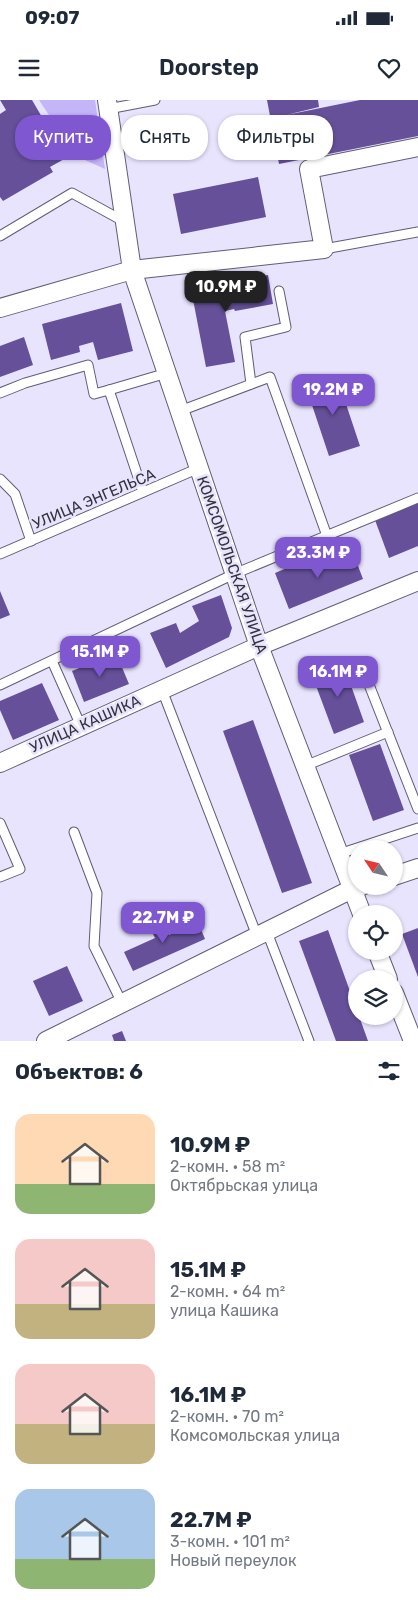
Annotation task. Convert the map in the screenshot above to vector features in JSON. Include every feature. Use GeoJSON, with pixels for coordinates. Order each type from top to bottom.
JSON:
{"type":"FeatureCollection","features":[{"type":"Feature","properties":{"kind":"street","name":"КОМСОМОЛЬСКАЯ УЛИЦА"},"geometry":{"type":"LineString","coordinates":[[107,104],[132,270],[259,646],[339,854],[348,871]]}},
{"type":"Feature","properties":{"kind":"street"},"geometry":{"type":"LineString","coordinates":[[0,308],[132,270],[324,249],[309,169],[418,147]]}},
{"type":"Feature","properties":{"kind":"street","name":"УЛИЦА КАШИКА"},"geometry":{"type":"LineString","coordinates":[[0,763],[259,646],[418,581]]}},
{"type":"Feature","properties":{"kind":"street"},"geometry":{"type":"LineString","coordinates":[[403,873],[418,868]]}},
{"type":"Feature","properties":{"kind":"street"},"geometry":{"type":"LineString","coordinates":[[46,1041],[348,892]]}},
{"type":"Feature","properties":{"kind":"street"},"geometry":{"type":"LineString","coordinates":[[403,1016],[413,1041]]}},
{"type":"Feature","properties":{"kind":"lane"},"geometry":{"type":"LineString","coordinates":[[107,104],[156,100]]}},
{"type":"Feature","properties":{"kind":"lane"},"geometry":{"type":"LineString","coordinates":[[0,236],[72,193],[125,222]]}},
{"type":"Feature","properties":{"kind":"lane"},"geometry":{"type":"LineString","coordinates":[[324,249],[418,232]]}},
{"type":"Feature","properties":{"kind":"lane"},"geometry":{"type":"LineString","coordinates":[[251,384],[245,337],[286,327],[279,291]]}},
{"type":"Feature","properties":{"kind":"lane"},"geometry":{"type":"LineString","coordinates":[[0,393],[88,365],[94,394],[167,373]]}},
{"type":"Feature","properties":{"kind":"lane"},"geometry":{"type":"LineString","coordinates":[[180,411],[270,377],[327,536]]}},
{"type":"Feature","properties":{"kind":"lane"},"geometry":{"type":"LineString","coordinates":[[109,390],[143,492]]}},
{"type":"Feature","properties":{"kind":"lane","name":"УЛИЦА ЭНГЕЛЬСА"},"geometry":{"type":"LineString","coordinates":[[0,554],[199,468]]}},
{"type":"Feature","properties":{"kind":"lane"},"geometry":{"type":"LineString","coordinates":[[0,479],[15,494],[31,541]]}},
{"type":"Feature","properties":{"kind":"lane"},"geometry":{"type":"LineString","coordinates":[[0,686],[234,574],[418,498]]}},
{"type":"Feature","properties":{"kind":"lane"},"geometry":{"type":"LineString","coordinates":[[52,661],[80,726]]}},
{"type":"Feature","properties":{"kind":"lane"},"geometry":{"type":"LineString","coordinates":[[366,677],[418,809]]}},
{"type":"Feature","properties":{"kind":"lane"},"geometry":{"type":"LineString","coordinates":[[162,690],[262,934],[309,1041]]}},
{"type":"Feature","properties":{"kind":"lane"},"geometry":{"type":"LineString","coordinates":[[305,766],[388,732]]}},
{"type":"Feature","properties":{"kind":"lane"},"geometry":{"type":"LineString","coordinates":[[0,823],[20,869],[0,877]]}},
{"type":"Feature","properties":{"kind":"lane"},"geometry":{"type":"LineString","coordinates":[[339,854],[418,828]]}},
{"type":"Feature","properties":{"kind":"lane"},"geometry":{"type":"LineString","coordinates":[[74,832],[97,893],[94,946],[122,1003]]}},
{"type":"Feature","properties":{"kind":"shaded area"},"geometry":{"type":"Polygon","coordinates":[[[39,100],[95,100],[97,115],[49,115],[39,100]]]}},
{"type":"Feature","properties":{"kind":"shaded area"},"geometry":{"type":"Polygon","coordinates":[[[85,160],[104,160],[105,169],[85,160]]]}},
{"type":"Feature","properties":{"kind":"building"},"geometry":{"type":"Polygon","coordinates":[[[0,100],[32,100],[41,115],[15,115],[15,160],[62,160],[50,167],[53,172],[3,201],[0,197],[0,114],[6,110],[0,100]]]}},
{"type":"Feature","properties":{"kind":"building"},"geometry":{"type":"Polygon","coordinates":[[[267,100],[318,100],[319,107],[286,115],[270,115],[267,100]]]}},
{"type":"Feature","properties":{"kind":"building"},"geometry":{"type":"Polygon","coordinates":[[[360,100],[418,100],[418,136],[333,153],[333,115],[286,115],[360,100]]]}},
{"type":"Feature","properties":{"kind":"building"},"geometry":{"type":"Polygon","coordinates":[[[278,160],[299,160],[279,164],[278,160]]]}},
{"type":"Feature","properties":{"kind":"building"},"geometry":{"type":"Polygon","coordinates":[[[258,177],[266,217],[181,234],[173,194],[258,177]]]}},
{"type":"Feature","properties":{"kind":"building"},"geometry":{"type":"Polygon","coordinates":[[[268,275],[273,304],[225,311],[235,362],[206,367],[191,289],[268,275]]]}},
{"type":"Feature","properties":{"kind":"building"},"geometry":{"type":"Polygon","coordinates":[[[121,303],[133,351],[98,360],[93,342],[79,346],[80,352],[51,360],[42,324],[121,303]]]}},
{"type":"Feature","properties":{"kind":"building"},"geometry":{"type":"Polygon","coordinates":[[[24,337],[33,365],[0,377],[0,346],[24,337]]]}},
{"type":"Feature","properties":{"kind":"building"},"geometry":{"type":"Polygon","coordinates":[[[337,377],[360,446],[329,456],[306,387],[337,377]]]}},
{"type":"Feature","properties":{"kind":"building"},"geometry":{"type":"Polygon","coordinates":[[[418,503],[418,546],[389,558],[375,520],[418,503]]]}},
{"type":"Feature","properties":{"kind":"building"},"geometry":{"type":"Polygon","coordinates":[[[352,550],[363,579],[289,609],[275,573],[301,562],[304,569],[352,550]]]}},
{"type":"Feature","properties":{"kind":"building"},"geometry":{"type":"Polygon","coordinates":[[[0,591],[10,615],[0,619],[0,591]]]}},
{"type":"Feature","properties":{"kind":"building"},"geometry":{"type":"Polygon","coordinates":[[[221,595],[232,628],[229,637],[166,668],[150,633],[176,623],[180,633],[199,621],[192,606],[221,595]]]}},
{"type":"Feature","properties":{"kind":"building"},"geometry":{"type":"Polygon","coordinates":[[[116,653],[129,684],[84,702],[72,671],[116,653]]]}},
{"type":"Feature","properties":{"kind":"building"},"geometry":{"type":"Polygon","coordinates":[[[343,663],[364,722],[334,734],[312,675],[343,663]]]}},
{"type":"Feature","properties":{"kind":"building"},"geometry":{"type":"Polygon","coordinates":[[[42,683],[59,720],[13,740],[0,710],[0,701],[42,683]]]}},
{"type":"Feature","properties":{"kind":"building"},"geometry":{"type":"Polygon","coordinates":[[[253,720],[312,883],[282,893],[223,731],[253,720]]]}},
{"type":"Feature","properties":{"kind":"building"},"geometry":{"type":"Polygon","coordinates":[[[380,744],[404,810],[373,821],[349,755],[380,744]]]}},
{"type":"Feature","properties":{"kind":"building"},"geometry":{"type":"Polygon","coordinates":[[[161,918],[169,935],[198,922],[205,939],[133,971],[124,952],[155,938],[148,924],[161,918]]]}},
{"type":"Feature","properties":{"kind":"building"},"geometry":{"type":"Polygon","coordinates":[[[418,928],[418,977],[403,937],[403,934],[418,928]]]}},
{"type":"Feature","properties":{"kind":"building"},"geometry":{"type":"Polygon","coordinates":[[[328,930],[348,986],[348,1025],[362,1025],[368,1041],[336,1041],[299,941],[328,930]]]}},
{"type":"Feature","properties":{"kind":"building"},"geometry":{"type":"Polygon","coordinates":[[[67,966],[83,1001],[49,1016],[33,981],[67,966]]]}},
{"type":"Feature","properties":{"kind":"building"},"geometry":{"type":"Polygon","coordinates":[[[122,1031],[126,1041],[114,1041],[112,1035],[122,1031]]]}}]}
